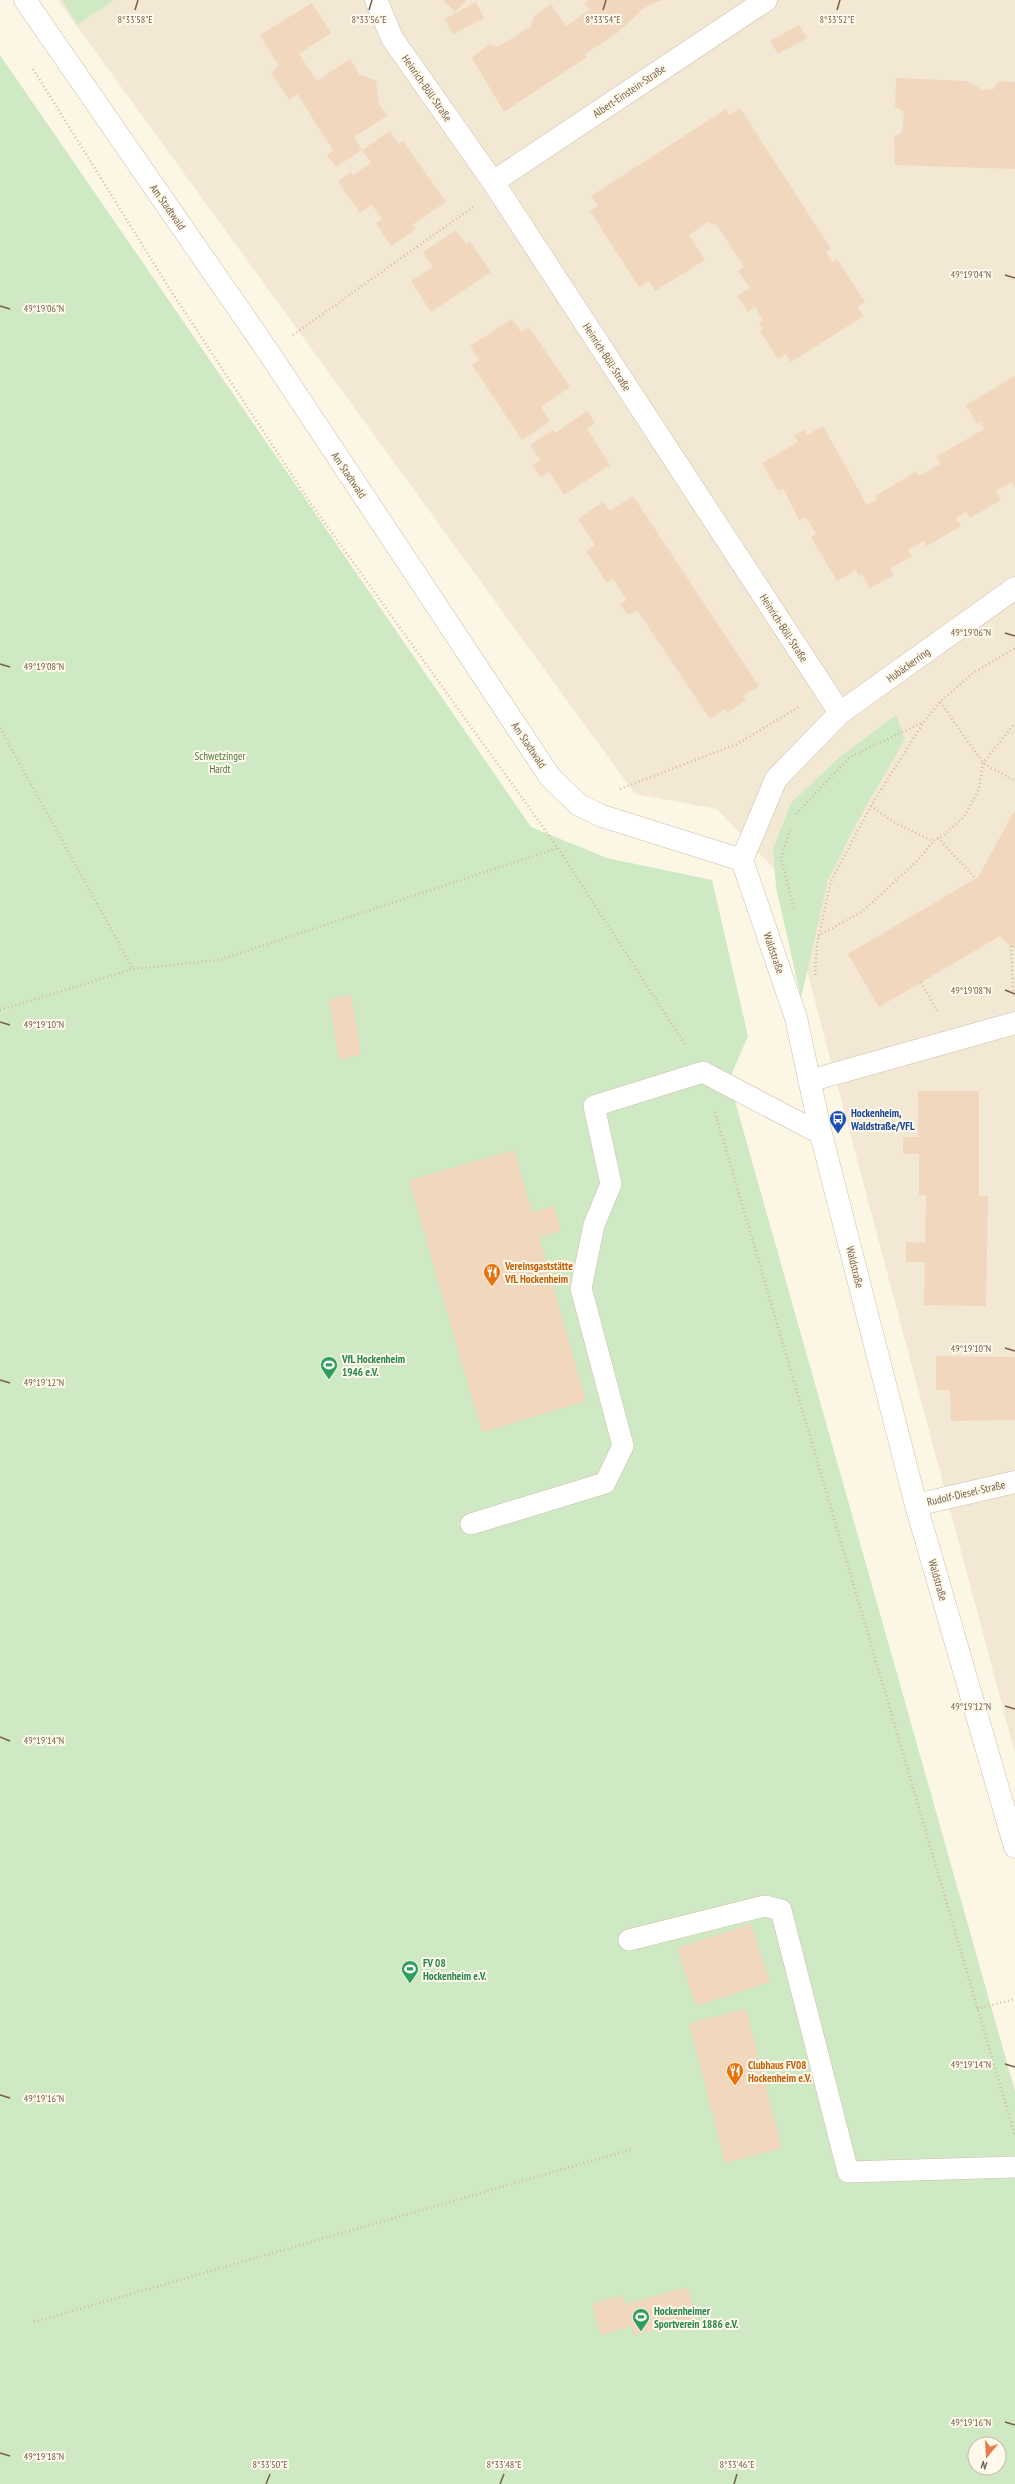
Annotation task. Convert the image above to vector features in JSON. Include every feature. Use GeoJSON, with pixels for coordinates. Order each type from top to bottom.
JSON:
{"type":"FeatureCollection","features":[{"type":"Feature","properties":{"kind":"street","name":"Am Stadtwald"},"geometry":{"type":"LineString","coordinates":[[25,0],[269,353],[550,777],[579,805],[602,816],[742,860]]}},
{"type":"Feature","properties":{"kind":"street","name":"Heinrich-Böll-Straße"},"geometry":{"type":"LineString","coordinates":[[376,0],[392,38],[493,182],[840,713]]}},
{"type":"Feature","properties":{"kind":"street","name":"Albert-Einstein-Straße"},"geometry":{"type":"LineString","coordinates":[[493,182],[766,0]]}},
{"type":"Feature","properties":{"kind":"street","name":"Hubäckerring"},"geometry":{"type":"LineString","coordinates":[[840,713],[1015,588]]}},
{"type":"Feature","properties":{"kind":"street"},"geometry":{"type":"LineString","coordinates":[[742,860],[776,779],[840,713]]}},
{"type":"Feature","properties":{"kind":"street","name":"Waldstraße"},"geometry":{"type":"LineString","coordinates":[[742,860],[796,1018],[821,1134],[916,1505],[1015,1847]]}},
{"type":"Feature","properties":{"kind":"street"},"geometry":{"type":"LineString","coordinates":[[809,1081],[1014,1023]]}},
{"type":"Feature","properties":{"kind":"street","name":"Rudolf-Diesel-Straße"},"geometry":{"type":"LineString","coordinates":[[916,1505],[1015,1482]]}},
{"type":"Feature","properties":{"kind":"lane"},"geometry":{"type":"LineString","coordinates":[[471,1524],[605,1483],[623,1446],[581,1288],[594,1224],[611,1184],[594,1106],[703,1072],[821,1134]]}},
{"type":"Feature","properties":{"kind":"lane"},"geometry":{"type":"LineString","coordinates":[[629,1940],[765,1906],[781,1910],[848,2172],[1015,2167]]}},
{"type":"Feature","properties":{"kind":"path"},"geometry":{"type":"LineString","coordinates":[[29,63],[171,291],[309,502],[558,848],[703,1072],[1015,2137]]}},
{"type":"Feature","properties":{"kind":"path"},"geometry":{"type":"LineString","coordinates":[[269,353],[477,205],[493,182]]}},
{"type":"Feature","properties":{"kind":"path"},"geometry":{"type":"LineString","coordinates":[[815,981],[818,936],[831,881],[871,806],[922,723],[940,702],[972,674],[1015,648]]}},
{"type":"Feature","properties":{"kind":"path"},"geometry":{"type":"LineString","coordinates":[[940,702],[983,763],[1015,781]]}},
{"type":"Feature","properties":{"kind":"path"},"geometry":{"type":"LineString","coordinates":[[793,822],[795,815],[850,757],[922,723]]}},
{"type":"Feature","properties":{"kind":"path"},"geometry":{"type":"LineString","coordinates":[[818,936],[863,911],[921,857],[933,841],[944,835],[964,817],[979,789],[983,763],[1015,723]]}},
{"type":"Feature","properties":{"kind":"path"},"geometry":{"type":"LineString","coordinates":[[0,728],[133,969]]}},
{"type":"Feature","properties":{"kind":"path"},"geometry":{"type":"LineString","coordinates":[[871,806],[895,823],[933,841]]}},
{"type":"Feature","properties":{"kind":"path"},"geometry":{"type":"LineString","coordinates":[[790,829],[781,858],[794,911]]}},
{"type":"Feature","properties":{"kind":"path"},"geometry":{"type":"LineString","coordinates":[[938,838],[975,878]]}},
{"type":"Feature","properties":{"kind":"path"},"geometry":{"type":"LineString","coordinates":[[0,1010],[133,969],[219,960],[558,848]]}},
{"type":"Feature","properties":{"kind":"path"},"geometry":{"type":"LineString","coordinates":[[1011,946],[1014,1023]]}},
{"type":"Feature","properties":{"kind":"path"},"geometry":{"type":"LineString","coordinates":[[978,2009],[1015,2000]]}},
{"type":"Feature","properties":{"kind":"path"},"geometry":{"type":"LineString","coordinates":[[34,2322],[633,2149]]}},
{"type":"Feature","properties":{"kind":"shaded area"},"geometry":{"type":"Polygon","coordinates":[[[58,0],[1015,0],[1015,1754],[782,877],[717,809],[635,794],[58,0]]]}},
{"type":"Feature","properties":{"kind":"green space"},"geometry":{"type":"Polygon","coordinates":[[[62,0],[114,0],[77,25],[62,0]]]}},
{"type":"Feature","properties":{"kind":"green space","name":"Schwetzinger Hardt"},"geometry":{"type":"Polygon","coordinates":[[[0,55],[531,827],[607,858],[712,880],[748,1036],[729,1080],[1015,2091],[1015,2484],[0,2484],[0,55]]]}},
{"type":"Feature","properties":{"kind":"green space"},"geometry":{"type":"Polygon","coordinates":[[[896,715],[905,739],[855,826],[828,880],[801,998],[776,887],[773,849],[791,803],[841,756],[896,715]]]}},
{"type":"Feature","properties":{"kind":"building"},"geometry":{"type":"Polygon","coordinates":[[[443,0],[467,0],[455,12],[443,0]]]}},
{"type":"Feature","properties":{"kind":"building"},"geometry":{"type":"Polygon","coordinates":[[[588,0],[662,0],[644,8],[616,34],[585,54],[587,57],[504,112],[472,58],[490,44],[498,47],[531,26],[534,16],[551,4],[566,26],[590,9],[585,4],[588,0]]]}},
{"type":"Feature","properties":{"kind":"building"},"geometry":{"type":"Polygon","coordinates":[[[476,2],[484,18],[453,34],[445,19],[476,2]]]}},
{"type":"Feature","properties":{"kind":"building"},"geometry":{"type":"Polygon","coordinates":[[[312,3],[331,33],[299,54],[317,81],[350,59],[359,74],[376,81],[379,104],[387,116],[354,137],[362,150],[336,167],[327,155],[333,150],[297,94],[289,100],[271,72],[279,66],[260,35],[312,3]]]}},
{"type":"Feature","properties":{"kind":"building"},"geometry":{"type":"Polygon","coordinates":[[[799,25],[807,38],[778,54],[770,41],[799,25]]]}},
{"type":"Feature","properties":{"kind":"building"},"geometry":{"type":"Polygon","coordinates":[[[896,78],[967,81],[983,90],[994,89],[998,81],[1015,82],[1015,169],[895,165],[894,136],[902,133],[904,112],[895,107],[896,78]]]}},
{"type":"Feature","properties":{"kind":"building"},"geometry":{"type":"Polygon","coordinates":[[[740,108],[831,249],[826,252],[832,262],[837,259],[865,302],[857,307],[864,316],[791,362],[786,354],[778,359],[760,331],[763,329],[759,322],[763,320],[755,307],[748,312],[737,296],[750,288],[738,271],[744,267],[717,225],[708,222],[689,235],[705,260],[655,291],[649,281],[639,287],[590,211],[598,206],[591,196],[726,109],[729,115],[740,108]]]}},
{"type":"Feature","properties":{"kind":"building"},"geometry":{"type":"Polygon","coordinates":[[[390,131],[399,144],[403,141],[446,202],[412,225],[416,229],[391,246],[376,223],[382,219],[372,205],[360,213],[338,181],[351,172],[353,175],[371,163],[362,150],[390,131]]]}},
{"type":"Feature","properties":{"kind":"building"},"geometry":{"type":"Polygon","coordinates":[[[456,230],[466,244],[470,242],[491,272],[431,312],[411,281],[433,267],[423,252],[456,230]]]}},
{"type":"Feature","properties":{"kind":"building"},"geometry":{"type":"Polygon","coordinates":[[[512,319],[521,332],[529,327],[570,387],[541,407],[550,421],[522,440],[472,365],[479,360],[470,346],[512,319]]]}},
{"type":"Feature","properties":{"kind":"building"},"geometry":{"type":"Polygon","coordinates":[[[1015,376],[1015,488],[1012,482],[996,491],[1001,500],[970,518],[966,512],[956,518],[961,526],[927,546],[924,541],[908,550],[912,556],[890,569],[894,575],[870,588],[862,574],[859,576],[856,570],[837,581],[811,537],[816,534],[806,517],[799,520],[783,488],[778,491],[762,463],[798,442],[794,436],[804,430],[807,435],[823,426],[867,505],[877,499],[875,496],[917,471],[919,476],[940,464],[936,457],[984,429],[980,422],[977,424],[966,405],[1015,376]]]}},
{"type":"Feature","properties":{"kind":"building"},"geometry":{"type":"Polygon","coordinates":[[[587,411],[595,423],[587,429],[610,465],[564,495],[549,472],[541,477],[532,465],[540,460],[530,445],[553,430],[555,433],[587,411]]]}},
{"type":"Feature","properties":{"kind":"building"},"geometry":{"type":"Polygon","coordinates":[[[633,496],[759,686],[743,696],[746,700],[727,713],[725,709],[710,719],[637,610],[628,615],[620,604],[627,600],[613,579],[607,583],[586,551],[595,545],[578,519],[603,502],[610,511],[633,496]]]}},
{"type":"Feature","properties":{"kind":"building"},"geometry":{"type":"Polygon","coordinates":[[[1015,810],[1015,950],[1000,936],[879,1007],[848,954],[978,877],[1015,810]]]}},
{"type":"Feature","properties":{"kind":"building"},"geometry":{"type":"Polygon","coordinates":[[[351,995],[361,1055],[339,1059],[329,999],[351,995]]]}},
{"type":"Feature","properties":{"kind":"building"},"geometry":{"type":"Polygon","coordinates":[[[918,1091],[979,1091],[979,1196],[988,1196],[986,1306],[924,1305],[925,1262],[906,1262],[906,1242],[925,1243],[926,1195],[919,1196],[919,1154],[903,1154],[903,1137],[918,1137],[918,1091]]]}},
{"type":"Feature","properties":{"kind":"building"},"geometry":{"type":"Polygon","coordinates":[[[514,1150],[532,1212],[554,1206],[561,1231],[539,1237],[586,1401],[482,1432],[409,1180],[514,1150]]]}},
{"type":"Feature","properties":{"kind":"building"},"geometry":{"type":"Polygon","coordinates":[[[936,1356],[1015,1357],[1015,1420],[951,1421],[950,1390],[936,1390],[936,1356]]]}},
{"type":"Feature","properties":{"kind":"building"},"geometry":{"type":"Polygon","coordinates":[[[751,1924],[770,1982],[696,2006],[677,1948],[751,1924]]]}},
{"type":"Feature","properties":{"kind":"building","name":"Clubhaus FV08 Hockenheim e.V."},"geometry":{"type":"Polygon","coordinates":[[[746,2009],[782,2148],[725,2163],[689,2023],[746,2009]]]}},
{"type":"Feature","properties":{"kind":"building"},"geometry":{"type":"Polygon","coordinates":[[[688,2287],[696,2318],[634,2335],[632,2326],[601,2335],[592,2304],[623,2295],[625,2304],[688,2287]]]}},
{"type":"Feature","properties":{"kind":"place","name":"Hockenheim, Waldstraße/VFL"},"geometry":{"type":"Point","coordinates":[838,1134]}},
{"type":"Feature","properties":{"kind":"place","name":"Vereinsgaststätte VfL Hockenheim"},"geometry":{"type":"Point","coordinates":[492,1287]}},
{"type":"Feature","properties":{"kind":"place","name":"VfL Hockenheim 1946 e.V."},"geometry":{"type":"Point","coordinates":[329,1380]}},
{"type":"Feature","properties":{"kind":"place","name":"FV 08 Hockenheim e.V."},"geometry":{"type":"Point","coordinates":[410,1984]}},
{"type":"Feature","properties":{"kind":"place","name":"Clubhaus FV08 Hockenheim e.V."},"geometry":{"type":"Point","coordinates":[735,2086]}},
{"type":"Feature","properties":{"kind":"place","name":"Hockenheimer Sportverein 1886 e.V."},"geometry":{"type":"Point","coordinates":[641,2332]}}]}
